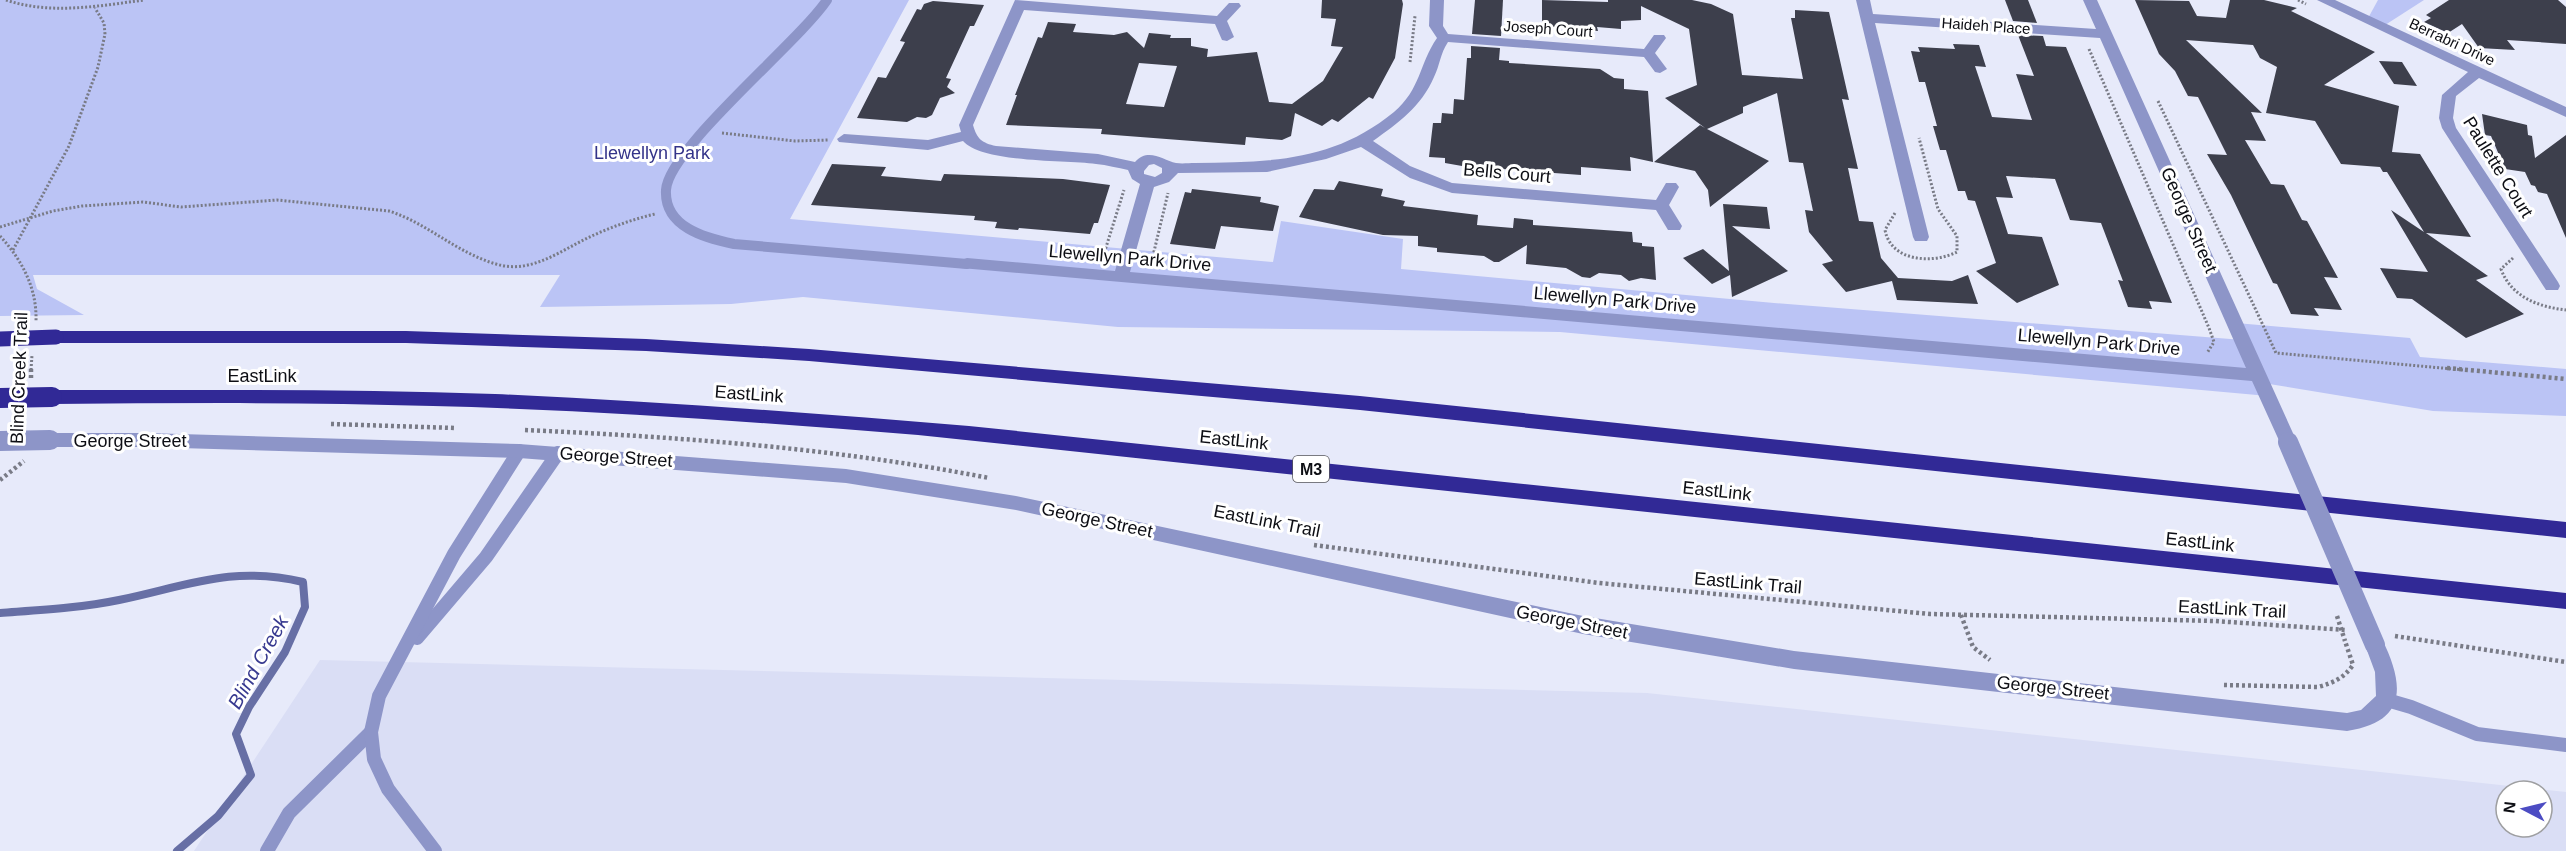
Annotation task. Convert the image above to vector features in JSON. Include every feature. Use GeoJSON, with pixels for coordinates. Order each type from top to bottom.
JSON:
{"type":"FeatureCollection","features":[{"type":"Feature","properties":{"kind":"highway"},"geometry":{"type":"LineString","coordinates":[[0,339],[406,337],[646,345],[821,356],[1360,403],[2566,530]]}},
{"type":"Feature","properties":{"kind":"highway","name":"EastLink"},"geometry":{"type":"LineString","coordinates":[[0,398],[384,398],[558,404],[801,418],[969,433],[2566,601]]}},
{"type":"Feature","properties":{"kind":"street"},"geometry":{"type":"LineString","coordinates":[[1171,168],[1267,167],[1321,156],[1363,141],[1400,116],[1413,102],[1428,76],[1434,52],[1444,38],[1436,26],[1437,0]]}},
{"type":"Feature","properties":{"kind":"street"},"geometry":{"type":"LineString","coordinates":[[1863,0],[1921,237]]}},
{"type":"Feature","properties":{"kind":"street","name":"Berrabri Drive"},"geometry":{"type":"LineString","coordinates":[[2324,0],[2566,113]]}},
{"type":"Feature","properties":{"kind":"street","name":"George Street"},"geometry":{"type":"LineString","coordinates":[[0,441],[146,440],[558,453],[751,466],[913,486],[1016,503],[1583,625],[1794,660],[2337,721],[2366,719],[2387,700],[2379,640],[2091,1]]}},
{"type":"Feature","properties":{"kind":"street"},"geometry":{"type":"LineString","coordinates":[[1137,167],[1098,159],[987,149],[974,144],[967,135],[966,125],[1021,3],[1220,20],[1234,6]]}},
{"type":"Feature","properties":{"kind":"street","name":"Haideh Place"},"geometry":{"type":"LineString","coordinates":[[1868,18],[2105,34]]}},
{"type":"Feature","properties":{"kind":"street"},"geometry":{"type":"LineString","coordinates":[[1220,20],[1227,36]]}},
{"type":"Feature","properties":{"kind":"street","name":"Joseph Court"},"geometry":{"type":"LineString","coordinates":[[1444,38],[1648,53]]}},
{"type":"Feature","properties":{"kind":"street"},"geometry":{"type":"LineString","coordinates":[[1659,39],[1648,53],[1660,69]]}},
{"type":"Feature","properties":{"kind":"street","name":"Paulette Court"},"geometry":{"type":"LineString","coordinates":[[2477,72],[2449,95],[2446,118],[2449,128],[2552,286]]}},
{"type":"Feature","properties":{"kind":"street"},"geometry":{"type":"LineString","coordinates":[[844,139],[928,145],[967,135]]}},
{"type":"Feature","properties":{"kind":"street","name":"Bells Court"},"geometry":{"type":"LineString","coordinates":[[1363,141],[1393,164],[1416,177],[1452,188],[1661,205]]}},
{"type":"Feature","properties":{"kind":"street"},"geometry":{"type":"LineString","coordinates":[[1155,159],[1166,162],[1171,168],[1166,179],[1148,182],[1137,176],[1137,167],[1144,161],[1155,159]]}},
{"type":"Feature","properties":{"kind":"street"},"geometry":{"type":"LineString","coordinates":[[1121,277],[1148,182]]}},
{"type":"Feature","properties":{"kind":"street"},"geometry":{"type":"LineString","coordinates":[[1671,187],[1661,205],[1674,226]]}},
{"type":"Feature","properties":{"kind":"street","name":"Llewellyn Park Drive"},"geometry":{"type":"LineString","coordinates":[[967,264],[2259,375]]}},
{"type":"Feature","properties":{"kind":"lane"},"geometry":{"type":"LineString","coordinates":[[827,0],[808,25],[685,154],[671,176],[667,195],[672,211],[676,218],[691,231],[734,244],[967,264]]}},
{"type":"Feature","properties":{"kind":"lane"},"geometry":{"type":"LineString","coordinates":[[435,851],[388,789],[374,759],[371,732],[380,696],[454,554],[519,452]]}},
{"type":"Feature","properties":{"kind":"lane"},"geometry":{"type":"LineString","coordinates":[[403,654],[486,557],[558,453]]}},
{"type":"Feature","properties":{"kind":"lane"},"geometry":{"type":"LineString","coordinates":[[2387,700],[2411,707],[2476,734],[2566,745]]}},
{"type":"Feature","properties":{"kind":"lane"},"geometry":{"type":"LineString","coordinates":[[267,851],[289,813],[371,732]]}},
{"type":"Feature","properties":{"kind":"path"},"geometry":{"type":"LineString","coordinates":[[6,0],[17,6],[94,8],[144,0]]}},
{"type":"Feature","properties":{"kind":"path"},"geometry":{"type":"LineString","coordinates":[[13,250],[69,146],[98,67],[105,34],[104,23],[94,8]]}},
{"type":"Feature","properties":{"kind":"path"},"geometry":{"type":"LineString","coordinates":[[1409,68],[1416,11]]}},
{"type":"Feature","properties":{"kind":"path"},"geometry":{"type":"LineString","coordinates":[[2086,43],[2210,328],[2214,342],[2207,354],[2214,371]]}},
{"type":"Feature","properties":{"kind":"path"},"geometry":{"type":"LineString","coordinates":[[2156,96],[2276,353],[2566,379]]}},
{"type":"Feature","properties":{"kind":"path"},"geometry":{"type":"LineString","coordinates":[[705,131],[795,141],[844,139]]}},
{"type":"Feature","properties":{"kind":"path"},"geometry":{"type":"LineString","coordinates":[[1102,261],[1125,186]]}},
{"type":"Feature","properties":{"kind":"path"},"geometry":{"type":"LineString","coordinates":[[1151,265],[1150,260],[1169,190]]}},
{"type":"Feature","properties":{"kind":"path"},"geometry":{"type":"LineString","coordinates":[[0,227],[82,206],[142,202],[190,206],[277,200],[374,208],[405,216],[496,265],[514,268],[539,263],[581,241],[632,220],[672,211]]}},
{"type":"Feature","properties":{"kind":"path","name":"Blind Creek Trail"},"geometry":{"type":"LineString","coordinates":[[0,236],[13,250],[24,268],[37,311],[36,322]]}},
{"type":"Feature","properties":{"kind":"path"},"geometry":{"type":"LineString","coordinates":[[2514,253],[2514,257],[2501,269],[2502,277],[2511,288],[2541,305],[2566,310]]}},
{"type":"Feature","properties":{"kind":"path","name":"Blind Creek Trail"},"geometry":{"type":"LineString","coordinates":[[31,386],[33,346]]}},
{"type":"Feature","properties":{"kind":"path","name":"Blind Creek Trail"},"geometry":{"type":"LineString","coordinates":[[0,480],[21,466],[26,459]]}},
{"type":"Feature","properties":{"kind":"path"},"geometry":{"type":"LineString","coordinates":[[935,466],[993,478]]}},
{"type":"Feature","properties":{"kind":"path","name":"EastLink Trail"},"geometry":{"type":"LineString","coordinates":[[1305,544],[1599,583],[1930,614],[2215,621],[2349,630]]}},
{"type":"Feature","properties":{"kind":"path"},"geometry":{"type":"LineString","coordinates":[[1961,615],[1973,647],[1995,663]]}},
{"type":"Feature","properties":{"kind":"path"},"geometry":{"type":"LineString","coordinates":[[2379,640],[2566,662]]}},
{"type":"Feature","properties":{"kind":"path"},"geometry":{"type":"LineString","coordinates":[[2218,685],[2318,687],[2332,684],[2346,676],[2353,665],[2345,641]]}},
{"type":"Feature","properties":{"kind":"shaded area"},"geometry":{"type":"Polygon","coordinates":[[[320,660],[1647,693],[2494,784],[2494,839],[2554,839],[2554,791],[2566,792],[2566,851],[194,851],[320,660]]]}},
{"type":"Feature","properties":{"kind":"green space","name":"Llewellyn Park"},"geometry":{"type":"Polygon","coordinates":[[[0,0],[909,0],[790,219],[1273,262],[1281,221],[1403,239],[1401,269],[1774,303],[2243,340],[2236,323],[2410,338],[2420,357],[2566,369],[2566,416],[2433,411],[2263,383],[2268,396],[1560,332],[1118,327],[803,297],[731,304],[540,307],[560,275],[33,275],[37,289],[84,315],[0,316],[0,0]]]}},
{"type":"Feature","properties":{"kind":"green space"},"geometry":{"type":"Polygon","coordinates":[[[2378,0],[2424,0],[2382,27],[2367,20],[2378,0]]]}},
{"type":"Feature","properties":{"kind":"building"},"geometry":{"type":"Polygon","coordinates":[[[1322,0],[1402,0],[1403,4],[1395,58],[1373,99],[1369,97],[1338,122],[1332,119],[1322,126],[1295,113],[1291,136],[1282,140],[1246,137],[1245,145],[1101,134],[1102,129],[1006,125],[1038,37],[1042,38],[1048,22],[1076,24],[1073,32],[1114,35],[1127,32],[1144,48],[1149,33],[1171,35],[1170,38],[1191,38],[1191,46],[1208,49],[1207,57],[1257,52],[1269,102],[1292,104],[1323,81],[1343,47],[1331,46],[1336,19],[1321,18],[1322,0]],[[1139,63],[1126,104],[1164,107],[1177,66],[1139,63]]]}},
{"type":"Feature","properties":{"kind":"building"},"geometry":{"type":"Polygon","coordinates":[[[1475,0],[1503,0],[1501,36],[1472,34],[1475,0]]]}},
{"type":"Feature","properties":{"kind":"building"},"geometry":{"type":"Polygon","coordinates":[[[1542,0],[1608,2],[1608,0],[1692,0],[1711,4],[1733,14],[1742,75],[1803,79],[1791,18],[1795,18],[1795,10],[1829,12],[1849,100],[1842,99],[1858,169],[1848,168],[1859,221],[1873,222],[1881,258],[1898,278],[1952,281],[1968,275],[1978,304],[1897,300],[1892,281],[1846,292],[1822,264],[1833,261],[1809,232],[1805,210],[1813,211],[1803,163],[1789,162],[1777,93],[1743,107],[1743,113],[1707,129],[1769,161],[1710,207],[1708,190],[1695,171],[1654,162],[1700,125],[1705,128],[1665,98],[1697,85],[1689,29],[1641,6],[1641,20],[1621,21],[1621,29],[1597,27],[1598,31],[1542,26],[1542,0]]]}},
{"type":"Feature","properties":{"kind":"building"},"geometry":{"type":"Polygon","coordinates":[[[2005,0],[2028,0],[2037,23],[2013,21],[2005,0]]]}},
{"type":"Feature","properties":{"kind":"building"},"geometry":{"type":"Polygon","coordinates":[[[2135,0],[2189,1],[2197,16],[2226,18],[2230,0],[2264,0],[2297,8],[2291,11],[2375,52],[2324,85],[2399,106],[2392,152],[2420,154],[2471,237],[2426,233],[2488,276],[2476,280],[2524,314],[2466,338],[2412,299],[2397,298],[2380,268],[2428,272],[2391,210],[2424,232],[2387,172],[2383,172],[2380,167],[2341,164],[2315,121],[2266,113],[2277,67],[2260,58],[2253,45],[2186,40],[2262,113],[2251,112],[2266,141],[2245,140],[2271,184],[2284,185],[2302,220],[2307,221],[2338,278],[2324,277],[2342,310],[2314,308],[2319,316],[2291,314],[2277,284],[2273,283],[2231,195],[2207,154],[2227,155],[2198,97],[2188,96],[2175,71],[2159,54],[2135,0]]]}},
{"type":"Feature","properties":{"kind":"building"},"geometry":{"type":"Polygon","coordinates":[[[2449,0],[2558,0],[2566,7],[2566,44],[2507,40],[2515,50],[2479,48],[2462,24],[2448,33],[2424,22],[2431,18],[2426,15],[2449,0]]]}},
{"type":"Feature","properties":{"kind":"building"},"geometry":{"type":"Polygon","coordinates":[[[933,1],[984,5],[974,26],[970,26],[946,78],[951,79],[947,87],[955,93],[940,98],[932,115],[926,118],[917,117],[907,122],[857,118],[878,77],[886,78],[905,42],[900,41],[917,9],[921,10],[924,4],[933,1]]]}},
{"type":"Feature","properties":{"kind":"building"},"geometry":{"type":"Polygon","coordinates":[[[2018,35],[2043,36],[2046,46],[2066,47],[2172,303],[2149,301],[2152,309],[2128,307],[2118,280],[2123,281],[2101,223],[2070,220],[2055,179],[2006,176],[2013,198],[1996,197],[2008,234],[2042,237],[2059,285],[2017,303],[1976,271],[1996,263],[1975,201],[1968,200],[1965,191],[1958,191],[1946,150],[1940,150],[1933,126],[1937,126],[1925,82],[1919,82],[1911,51],[1920,52],[1918,47],[1955,49],[1953,44],[1979,45],[1986,67],[1975,66],[1992,117],[2032,120],[2016,74],[2034,76],[2018,35]]]}},
{"type":"Feature","properties":{"kind":"building"},"geometry":{"type":"Polygon","coordinates":[[[1471,46],[1500,48],[1499,60],[1509,61],[1509,63],[1600,69],[1614,78],[1624,79],[1624,89],[1648,91],[1653,162],[1630,157],[1631,171],[1581,167],[1581,175],[1462,166],[1445,163],[1445,158],[1429,157],[1433,123],[1441,123],[1442,113],[1453,114],[1454,99],[1464,100],[1467,58],[1471,58],[1471,46]]]}},
{"type":"Feature","properties":{"kind":"building"},"geometry":{"type":"Polygon","coordinates":[[[2379,61],[2402,62],[2417,86],[2394,84],[2379,61]]]}},
{"type":"Feature","properties":{"kind":"building"},"geometry":{"type":"Polygon","coordinates":[[[2482,114],[2527,125],[2528,135],[2532,136],[2535,158],[2566,135],[2566,238],[2547,194],[2538,192],[2535,186],[2531,185],[2525,172],[2505,169],[2491,136],[2485,135],[2482,114]]]}},
{"type":"Feature","properties":{"kind":"building"},"geometry":{"type":"Polygon","coordinates":[[[832,164],[886,167],[881,176],[941,181],[944,174],[1063,179],[1110,185],[1098,223],[1094,223],[1090,234],[1019,228],[1018,230],[995,228],[997,222],[974,220],[975,216],[811,205],[832,164]]]}},
{"type":"Feature","properties":{"kind":"building"},"geometry":{"type":"Polygon","coordinates":[[[1339,181],[1383,189],[1381,196],[1405,201],[1403,206],[1478,215],[1477,225],[1513,228],[1514,218],[1533,220],[1533,225],[1632,232],[1633,242],[1642,243],[1642,246],[1654,247],[1656,280],[1641,278],[1629,281],[1621,275],[1599,273],[1590,278],[1582,277],[1566,268],[1526,264],[1527,245],[1499,262],[1494,262],[1484,256],[1437,252],[1437,248],[1418,246],[1418,236],[1383,235],[1299,217],[1314,189],[1334,190],[1339,181]]]}},
{"type":"Feature","properties":{"kind":"building"},"geometry":{"type":"Polygon","coordinates":[[[1192,189],[1261,197],[1260,202],[1279,206],[1273,231],[1221,226],[1215,249],[1170,244],[1185,192],[1191,193],[1192,189]]]}},
{"type":"Feature","properties":{"kind":"building"},"geometry":{"type":"Polygon","coordinates":[[[1723,204],[1767,207],[1770,229],[1732,226],[1788,271],[1732,297],[1730,275],[1712,284],[1683,258],[1703,249],[1729,271],[1723,204]]]}},
{"type":"Feature","properties":{"kind":"waterway","name":"Blind Creek"},"geometry":{"type":"LineString","coordinates":[[0,613],[104,603],[210,579],[253,576],[277,577],[303,582],[305,607],[285,652],[249,707],[236,734],[251,775],[218,816],[177,851]]}}]}
